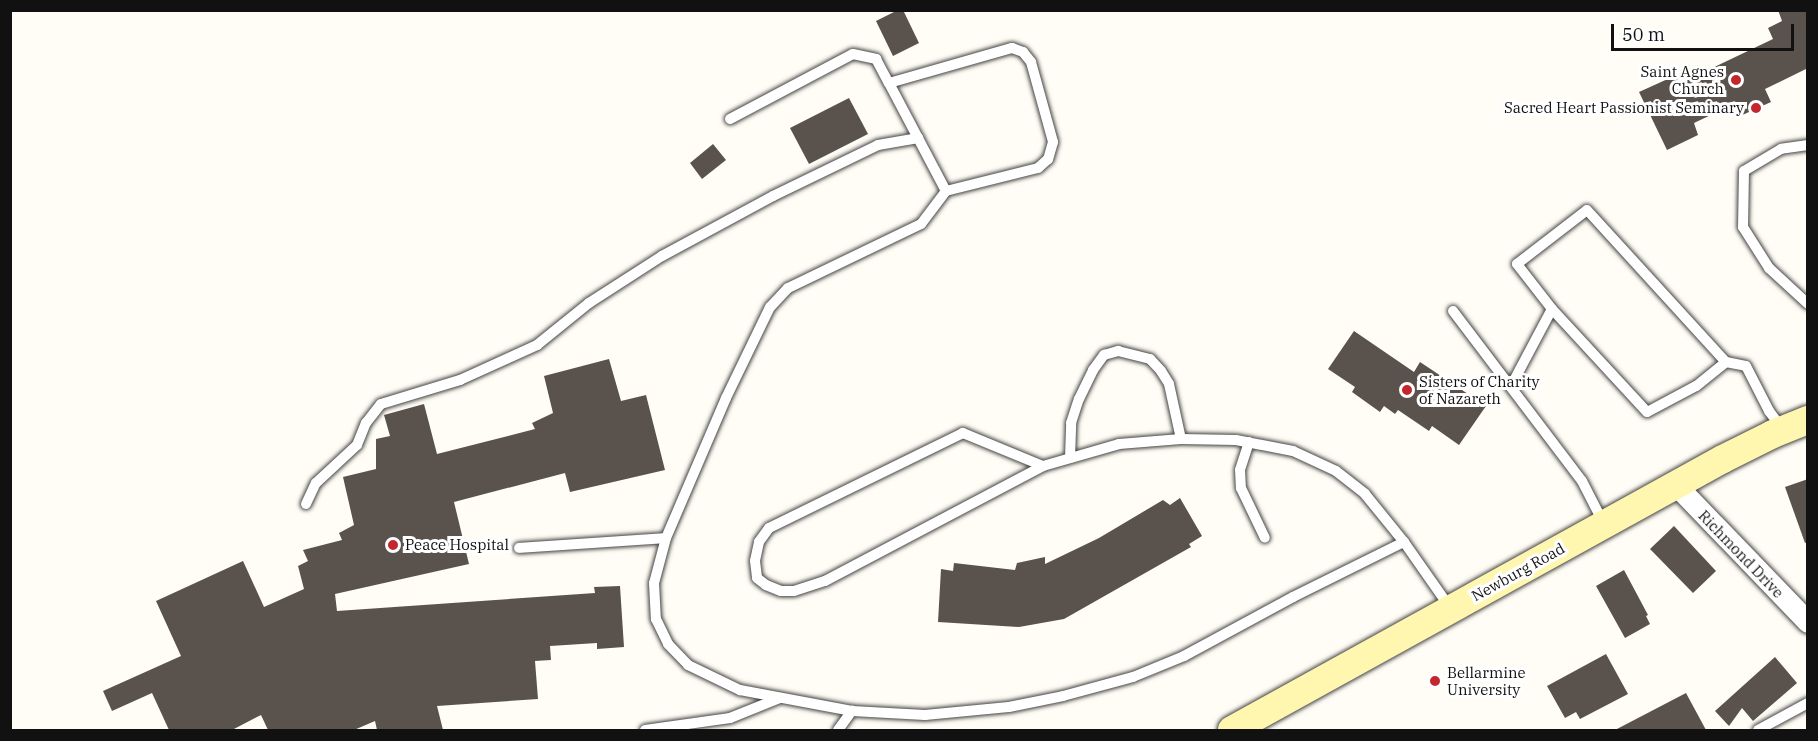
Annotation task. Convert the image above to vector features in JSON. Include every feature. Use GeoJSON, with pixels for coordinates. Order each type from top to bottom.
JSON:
{"type":"FeatureCollection","features":[{"type":"Feature","properties":{"kind":"main road","name":"Newburg Road"},"geometry":{"type":"LineString","coordinates":[[1232,730],[1604,524],[1795,425]]}},
{"type":"Feature","properties":{"kind":"street","name":"Richmond Drive"},"geometry":{"type":"LineString","coordinates":[[1676,485],[1808,622]]}},
{"type":"Feature","properties":{"kind":"lane"},"geometry":{"type":"LineString","coordinates":[[889,83],[1012,48],[1023,52],[1031,62],[1053,142],[1048,159],[1038,168],[946,191],[921,224],[788,288],[770,307],[726,398],[666,538],[654,583],[656,619],[668,644],[688,665],[740,690],[852,711],[925,715],[1009,707],[1063,696],[1132,677],[1184,657],[1293,597],[1404,542]]}},
{"type":"Feature","properties":{"kind":"lane"},"geometry":{"type":"LineString","coordinates":[[730,119],[853,54],[876,59],[946,191]]}},
{"type":"Feature","properties":{"kind":"lane"},"geometry":{"type":"LineString","coordinates":[[306,504],[316,483],[357,445],[366,423],[381,404],[460,380],[537,345],[589,303],[662,256],[773,196],[878,145],[918,138]]}},
{"type":"Feature","properties":{"kind":"lane"},"geometry":{"type":"LineString","coordinates":[[1808,145],[1781,149],[1744,171],[1743,227],[1769,268],[1808,304]]}},
{"type":"Feature","properties":{"kind":"lane"},"geometry":{"type":"LineString","coordinates":[[1726,362],[1696,386],[1647,412],[1551,309],[1517,264],[1587,210],[1726,362],[1746,366],[1769,411],[1795,425]]}},
{"type":"Feature","properties":{"kind":"lane"},"geometry":{"type":"LineString","coordinates":[[1511,386],[1551,309]]}},
{"type":"Feature","properties":{"kind":"lane"},"geometry":{"type":"LineString","coordinates":[[1453,310],[1582,481],[1604,524]]}},
{"type":"Feature","properties":{"kind":"lane"},"geometry":{"type":"LineString","coordinates":[[1070,458],[1071,423],[1079,399],[1093,370],[1104,355],[1118,351],[1150,359],[1161,371],[1169,384],[1181,439]]}},
{"type":"Feature","properties":{"kind":"lane"},"geometry":{"type":"LineString","coordinates":[[1043,466],[963,433],[770,528],[759,542],[755,561],[757,578],[766,585],[782,591],[794,591],[825,581],[1043,466],[1119,444],[1181,439],[1249,442],[1293,451],[1336,471],[1365,494],[1404,542],[1451,609]]}},
{"type":"Feature","properties":{"kind":"lane"},"geometry":{"type":"LineString","coordinates":[[1249,442],[1240,470],[1241,488],[1265,538]]}},
{"type":"Feature","properties":{"kind":"lane"},"geometry":{"type":"LineString","coordinates":[[519,548],[666,538]]}},
{"type":"Feature","properties":{"kind":"lane"},"geometry":{"type":"LineString","coordinates":[[645,730],[730,718],[780,698]]}},
{"type":"Feature","properties":{"kind":"lane"},"geometry":{"type":"LineString","coordinates":[[1758,730],[1808,703]]}},
{"type":"Feature","properties":{"kind":"lane"},"geometry":{"type":"LineString","coordinates":[[838,730],[852,711]]}},
{"type":"Feature","properties":{"kind":"building"},"geometry":{"type":"Polygon","coordinates":[[[898,10],[903,10],[919,43],[893,56],[876,21],[898,10]]]}},
{"type":"Feature","properties":{"kind":"building","name":"Saint Agnes Church"},"geometry":{"type":"Polygon","coordinates":[[[1778,10],[1808,10],[1808,68],[1765,89],[1771,102],[1738,117],[1732,105],[1694,123],[1698,135],[1667,150],[1639,92],[1681,73],[1685,81],[1773,39],[1768,28],[1782,21],[1778,10]]]}},
{"type":"Feature","properties":{"kind":"building"},"geometry":{"type":"Polygon","coordinates":[[[849,98],[868,134],[809,164],[790,128],[849,98]]]}},
{"type":"Feature","properties":{"kind":"building"},"geometry":{"type":"Polygon","coordinates":[[[713,144],[726,160],[702,179],[690,163],[713,144]]]}},
{"type":"Feature","properties":{"kind":"building","name":"Sisters of Charity of Nazareth"},"geometry":{"type":"Polygon","coordinates":[[[1354,331],[1414,372],[1420,362],[1486,406],[1459,445],[1432,426],[1429,431],[1398,410],[1395,414],[1384,406],[1380,412],[1352,392],[1355,387],[1328,369],[1354,331]]]}},
{"type":"Feature","properties":{"kind":"building","name":"Peace Hospital"},"geometry":{"type":"Polygon","coordinates":[[[609,359],[621,401],[646,395],[665,470],[570,492],[565,473],[454,502],[469,564],[335,594],[337,611],[595,593],[594,587],[620,586],[624,647],[597,649],[597,643],[550,646],[551,660],[535,661],[538,699],[437,706],[443,730],[377,730],[375,721],[354,730],[268,730],[261,715],[232,730],[169,730],[152,693],[112,711],[103,691],[181,656],[156,601],[243,561],[264,607],[304,589],[298,566],[308,561],[303,550],[342,540],[339,533],[354,525],[343,477],[376,469],[376,439],[390,436],[384,415],[424,404],[437,454],[535,429],[532,423],[553,413],[544,376],[609,359]]]}},
{"type":"Feature","properties":{"kind":"building"},"geometry":{"type":"Polygon","coordinates":[[[1808,479],[1808,542],[1805,543],[1785,487],[1808,479]]]}},
{"type":"Feature","properties":{"kind":"building"},"geometry":{"type":"Polygon","coordinates":[[[1180,498],[1202,536],[1189,544],[1191,547],[1064,619],[1019,627],[938,622],[941,569],[953,571],[954,563],[1015,570],[1017,563],[1045,557],[1045,564],[1099,538],[1163,500],[1170,505],[1180,498]]]}},
{"type":"Feature","properties":{"kind":"building"},"geometry":{"type":"Polygon","coordinates":[[[1674,526],[1716,571],[1693,593],[1650,549],[1674,526]]]}},
{"type":"Feature","properties":{"kind":"building"},"geometry":{"type":"Polygon","coordinates":[[[1624,570],[1648,615],[1646,616],[1650,624],[1625,638],[1596,586],[1624,570]]]}},
{"type":"Feature","properties":{"kind":"building"},"geometry":{"type":"Polygon","coordinates":[[[1606,654],[1628,694],[1580,719],[1576,712],[1565,718],[1547,686],[1606,654]]]}},
{"type":"Feature","properties":{"kind":"building"},"geometry":{"type":"Polygon","coordinates":[[[1775,657],[1797,683],[1753,721],[1742,708],[1729,726],[1715,711],[1775,657]]]}},
{"type":"Feature","properties":{"kind":"building"},"geometry":{"type":"Polygon","coordinates":[[[1686,693],[1706,730],[1615,730],[1686,693]]]}},
{"type":"Feature","properties":{"kind":"place","name":"Saint Agnes Church"},"geometry":{"type":"Point","coordinates":[1736,80]}},
{"type":"Feature","properties":{"kind":"place","name":"Sacred Heart Passionist Seminary"},"geometry":{"type":"Point","coordinates":[1756,108]}},
{"type":"Feature","properties":{"kind":"place","name":"Sisters of Charity of Nazareth"},"geometry":{"type":"Point","coordinates":[1407,390]}},
{"type":"Feature","properties":{"kind":"place","name":"Peace Hospital"},"geometry":{"type":"Point","coordinates":[393,545]}},
{"type":"Feature","properties":{"kind":"place","name":"Bellarmine University"},"geometry":{"type":"Point","coordinates":[1435,681]}}]}
